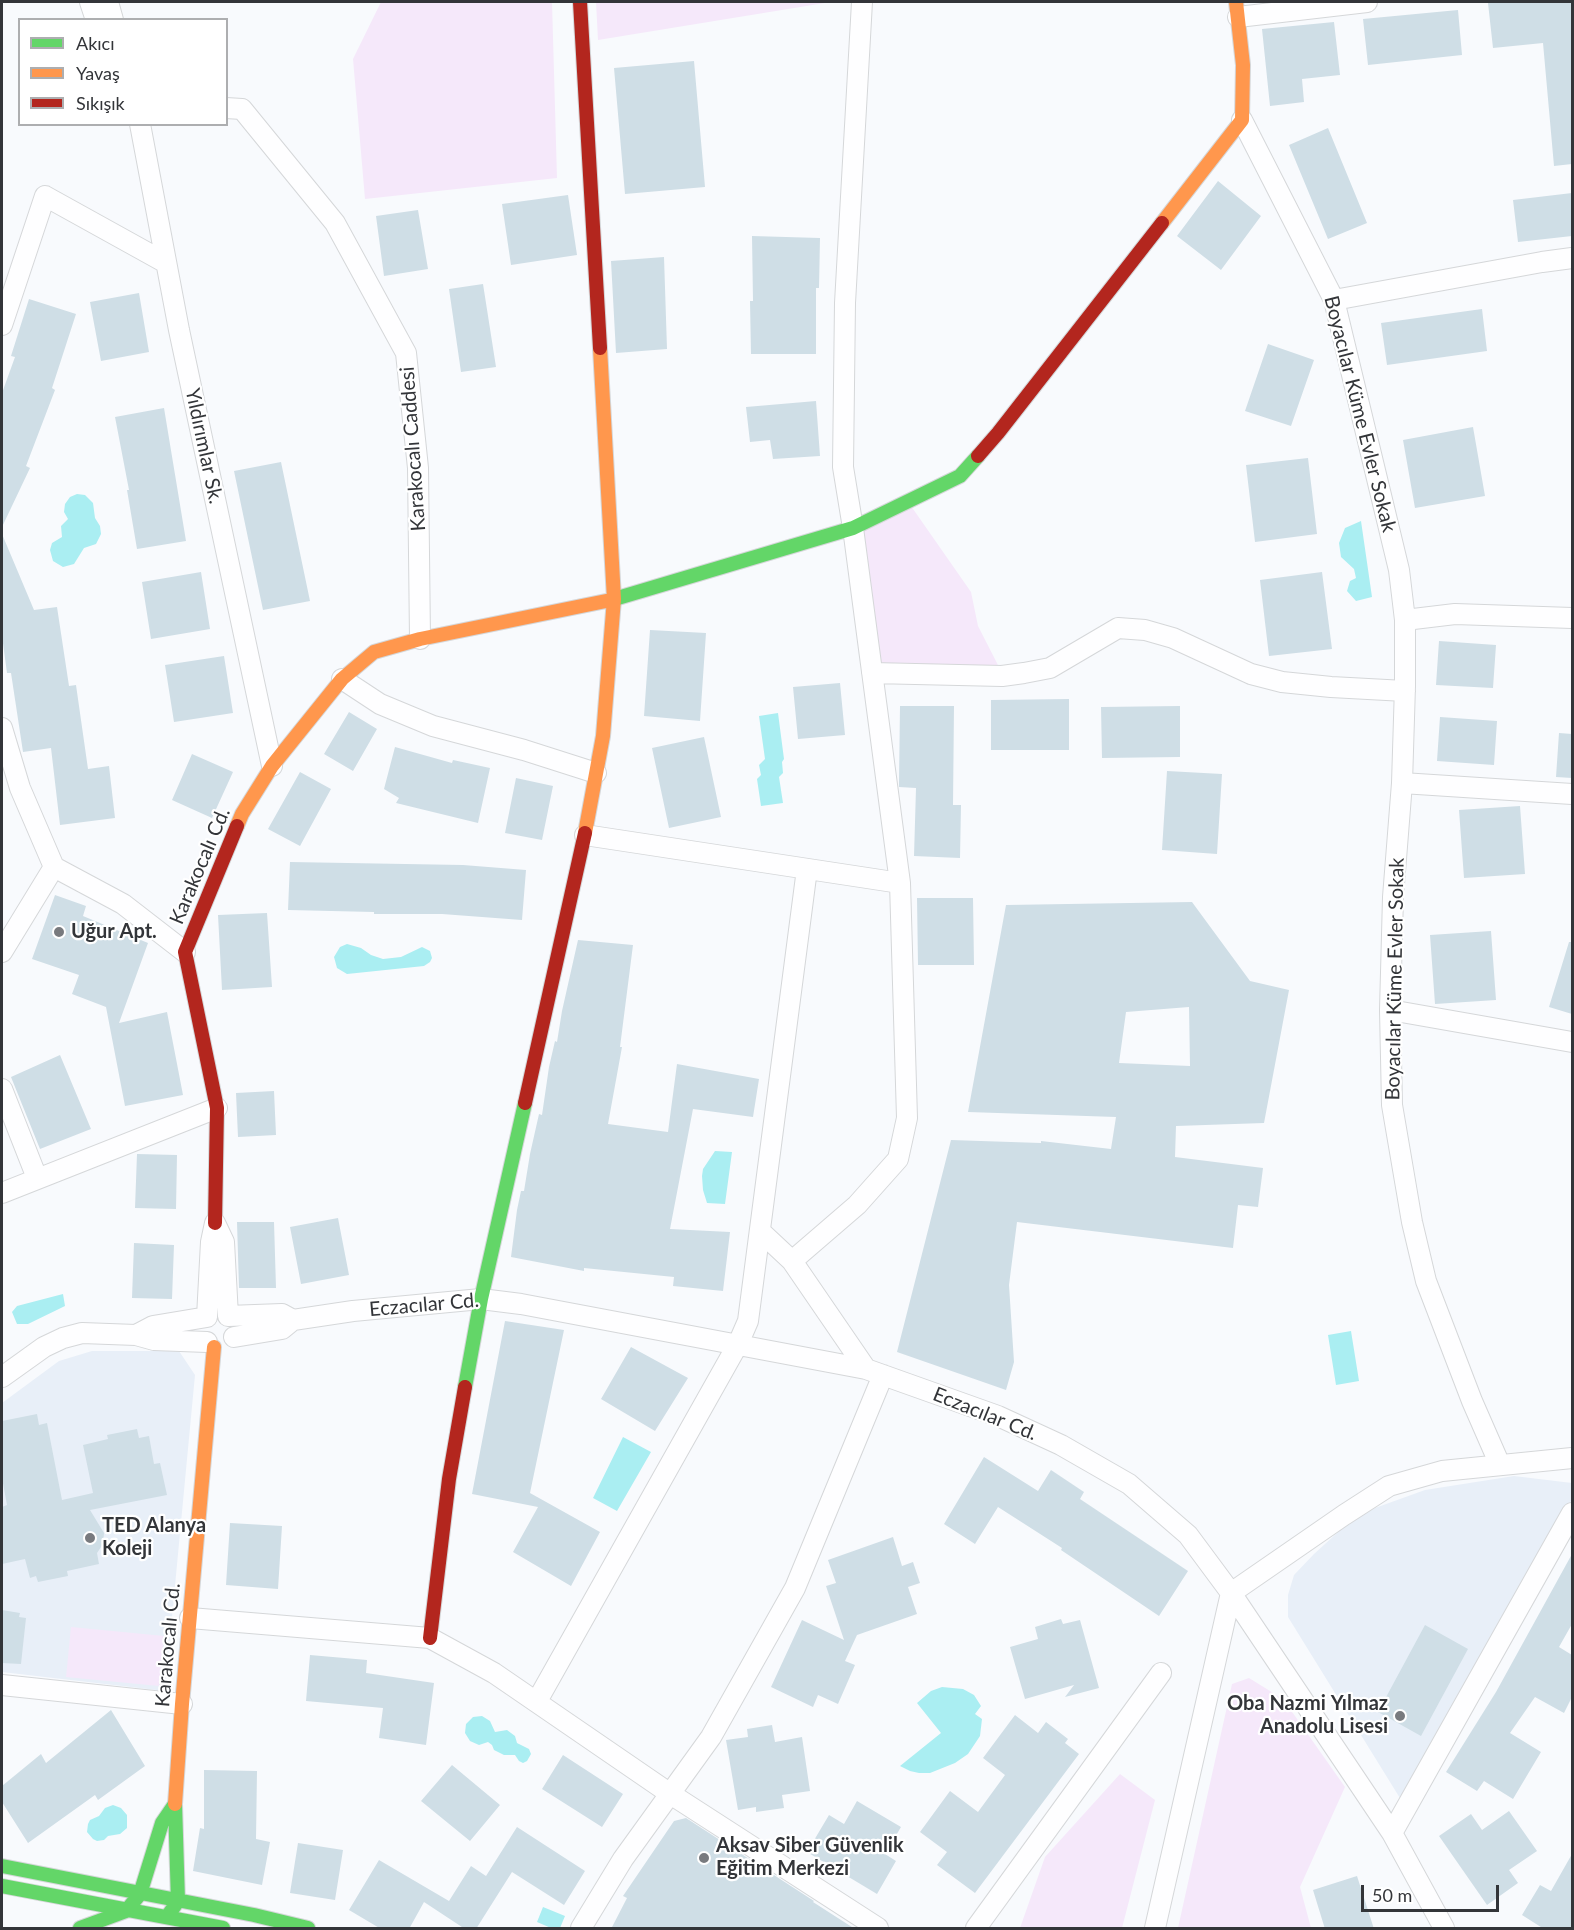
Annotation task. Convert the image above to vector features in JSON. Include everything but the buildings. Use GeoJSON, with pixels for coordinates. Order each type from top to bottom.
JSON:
{"type":"FeatureCollection","features":[{"type":"Feature","properties":{"kind":"street"},"geometry":{"type":"LineString","coordinates":[[90,2],[95,18]]}},
{"type":"Feature","properties":{"kind":"street"},"geometry":{"type":"LineString","coordinates":[[108,2],[112,18]]}},
{"type":"Feature","properties":{"kind":"street"},"geometry":{"type":"LineString","coordinates":[[430,1638],[449,1479],[481,1299],[585,835],[603,736],[614,598],[580,2]]}},
{"type":"Feature","properties":{"kind":"street"},"geometry":{"type":"LineString","coordinates":[[792,1261],[857,1204],[898,1159],[907,1118],[900,883],[843,468],[845,303],[862,2]]}},
{"type":"Feature","properties":{"kind":"street"},"geometry":{"type":"LineString","coordinates":[[1242,120],[1243,65],[1237,9],[1367,2]]}},
{"type":"Feature","properties":{"kind":"street","name":"Karakocalı Caddesi"},"geometry":{"type":"LineString","coordinates":[[228,108],[242,109],[335,223],[406,353],[418,468],[420,639]]}},
{"type":"Feature","properties":{"kind":"street","name":"Karakocalı Cd."},"geometry":{"type":"LineString","coordinates":[[215,1223],[217,1108],[185,952],[242,814],[272,766],[342,679],[374,652],[420,639],[614,598],[853,528],[960,476],[998,433],[1242,120]]}},
{"type":"Feature","properties":{"kind":"street","name":"Boyacılar Küme Evler Sokak"},"geometry":{"type":"LineString","coordinates":[[1242,120],[1334,300],[1399,570],[1405,620],[1405,691],[1402,783],[1393,897],[1390,1010],[1392,1105],[1412,1222],[1426,1281],[1472,1401],[1500,1465]]}},
{"type":"Feature","properties":{"kind":"street","name":"Yıldırımlar Sk."},"geometry":{"type":"LineString","coordinates":[[140,126],[179,330],[272,766]]}},
{"type":"Feature","properties":{"kind":"street"},"geometry":{"type":"LineString","coordinates":[[2,325],[45,196],[166,263]]}},
{"type":"Feature","properties":{"kind":"street"},"geometry":{"type":"LineString","coordinates":[[1334,300],[1572,258]]}},
{"type":"Feature","properties":{"kind":"street"},"geometry":{"type":"LineString","coordinates":[[1405,620],[1455,614],[1572,618]]}},
{"type":"Feature","properties":{"kind":"street"},"geometry":{"type":"LineString","coordinates":[[872,673],[1002,676],[1024,673],[1050,668],[1118,628],[1145,630],[1173,638],[1251,674],[1282,682],[1405,691]]}},
{"type":"Feature","properties":{"kind":"street"},"geometry":{"type":"LineString","coordinates":[[342,679],[380,704],[433,726],[524,750],[596,773]]}},
{"type":"Feature","properties":{"kind":"street"},"geometry":{"type":"LineString","coordinates":[[2,728],[20,788],[54,867],[123,904],[185,952]]}},
{"type":"Feature","properties":{"kind":"street"},"geometry":{"type":"LineString","coordinates":[[1402,783],[1572,794]]}},
{"type":"Feature","properties":{"kind":"street"},"geometry":{"type":"LineString","coordinates":[[585,835],[900,883]]}},
{"type":"Feature","properties":{"kind":"street"},"geometry":{"type":"LineString","coordinates":[[2,952],[54,867]]}},
{"type":"Feature","properties":{"kind":"street"},"geometry":{"type":"LineString","coordinates":[[537,1701],[738,1344],[748,1321],[807,869]]}},
{"type":"Feature","properties":{"kind":"street"},"geometry":{"type":"LineString","coordinates":[[1390,1010],[1572,1042]]}},
{"type":"Feature","properties":{"kind":"street"},"geometry":{"type":"LineString","coordinates":[[2,1089],[37,1178]]}},
{"type":"Feature","properties":{"kind":"street"},"geometry":{"type":"LineString","coordinates":[[2,1194],[37,1178],[217,1108]]}},
{"type":"Feature","properties":{"kind":"street"},"geometry":{"type":"LineString","coordinates":[[2,1377],[44,1347],[63,1338],[82,1334],[136,1335],[154,1340],[228,1344],[234,1337],[236,1328],[228,1316],[224,1242],[215,1223]]}},
{"type":"Feature","properties":{"kind":"street"},"geometry":{"type":"LineString","coordinates":[[211,1344],[204,1338],[202,1327],[207,1317],[211,1242],[215,1223]]}},
{"type":"Feature","properties":{"kind":"street"},"geometry":{"type":"LineString","coordinates":[[581,1929],[623,1858],[711,1737],[795,1588],[875,1372],[792,1261],[760,1232]]}},
{"type":"Feature","properties":{"kind":"street","name":"Eczacılar Cd."},"geometry":{"type":"LineString","coordinates":[[293,1320],[353,1311],[481,1299],[521,1304],[875,1372],[999,1416],[1061,1445],[1129,1484],[1188,1535],[1231,1593],[1392,1833],[1444,1929]]}},
{"type":"Feature","properties":{"kind":"street"},"geometry":{"type":"LineString","coordinates":[[136,1335],[153,1326],[218,1313],[228,1316],[282,1314],[293,1320],[282,1329],[234,1337]]}},
{"type":"Feature","properties":{"kind":"street","name":"Karakocalı Cd."},"geometry":{"type":"LineString","coordinates":[[178,1901],[175,1804],[211,1344]]}},
{"type":"Feature","properties":{"kind":"street"},"geometry":{"type":"LineString","coordinates":[[1155,1929],[1231,1593],[1389,1486],[1443,1471],[1572,1458]]}},
{"type":"Feature","properties":{"kind":"street"},"geometry":{"type":"LineString","coordinates":[[1392,1833],[1572,1513]]}},
{"type":"Feature","properties":{"kind":"street"},"geometry":{"type":"LineString","coordinates":[[190,1618],[430,1638],[494,1672],[669,1793],[878,1929]]}},
{"type":"Feature","properties":{"kind":"street"},"geometry":{"type":"LineString","coordinates":[[976,1929],[1161,1673]]}},
{"type":"Feature","properties":{"kind":"street"},"geometry":{"type":"LineString","coordinates":[[2,1685],[182,1704]]}},
{"type":"Feature","properties":{"kind":"street","name":"Karakocalı Cd."},"geometry":{"type":"LineString","coordinates":[[126,1911],[140,1894],[162,1823],[175,1804]]}},
{"type":"Feature","properties":{"kind":"street"},"geometry":{"type":"LineString","coordinates":[[2,1866],[255,1915],[308,1929]]}},
{"type":"Feature","properties":{"kind":"street"},"geometry":{"type":"LineString","coordinates":[[2,1886],[223,1929]]}},
{"type":"Feature","properties":{"kind":"street"},"geometry":{"type":"LineString","coordinates":[[166,1918],[178,1901]]}},
{"type":"Feature","properties":{"kind":"street"},"geometry":{"type":"LineString","coordinates":[[80,1929],[126,1911]]}},
{"type":"Feature","properties":{"kind":"shaded area"},"geometry":{"type":"Polygon","coordinates":[[[381,2],[552,2],[557,178],[365,199],[353,59],[381,2]]]}},
{"type":"Feature","properties":{"kind":"shaded area"},"geometry":{"type":"Polygon","coordinates":[[[596,2],[831,2],[598,40],[596,2]]]}},
{"type":"Feature","properties":{"kind":"shaded area"},"geometry":{"type":"Polygon","coordinates":[[[911,506],[971,592],[978,626],[1000,669],[877,667],[858,531],[911,506]]]}},
{"type":"Feature","properties":{"kind":"shaded area","name":"TED Alanya Koleji"},"geometry":{"type":"Polygon","coordinates":[[[92,1351],[179,1351],[195,1375],[165,1691],[2,1672],[2,1403],[59,1361],[92,1351]]]}},
{"type":"Feature","properties":{"kind":"shaded area","name":"Oba Nazmi Yılmaz Anadolu Lisesi"},"geometry":{"type":"Polygon","coordinates":[[[1514,1476],[1572,1483],[1572,1499],[1403,1803],[1288,1617],[1288,1595],[1294,1575],[1347,1524],[1375,1508],[1425,1490],[1514,1476]]]}},
{"type":"Feature","properties":{"kind":"shaded area"},"geometry":{"type":"Polygon","coordinates":[[[71,1627],[164,1636],[159,1686],[66,1677],[71,1627]]]}},
{"type":"Feature","properties":{"kind":"shaded area"},"geometry":{"type":"Polygon","coordinates":[[[1249,1678],[1283,1699],[1345,1787],[1300,1887],[1311,1928],[1178,1928],[1232,1684],[1249,1678]]]}},
{"type":"Feature","properties":{"kind":"shaded area"},"geometry":{"type":"Polygon","coordinates":[[[1120,1774],[1155,1800],[1122,1928],[1020,1928],[1045,1857],[1120,1774]]]}},
{"type":"Feature","properties":{"kind":"water"},"geometry":{"type":"Polygon","coordinates":[[[77,494],[85,495],[93,503],[95,518],[100,526],[101,534],[96,544],[84,548],[74,564],[63,567],[53,561],[50,550],[52,543],[62,537],[61,526],[68,519],[64,512],[65,504],[70,497],[77,494]]]}},
{"type":"Feature","properties":{"kind":"water"},"geometry":{"type":"Polygon","coordinates":[[[1361,521],[1372,597],[1356,601],[1347,591],[1350,581],[1356,578],[1354,569],[1341,557],[1339,543],[1345,528],[1361,521]]]}},
{"type":"Feature","properties":{"kind":"water"},"geometry":{"type":"Polygon","coordinates":[[[778,713],[784,759],[783,773],[779,777],[783,803],[761,806],[757,779],[761,775],[759,765],[765,759],[759,716],[778,713]]]}},
{"type":"Feature","properties":{"kind":"water"},"geometry":{"type":"Polygon","coordinates":[[[347,944],[383,959],[401,957],[422,947],[430,951],[432,958],[424,966],[347,974],[337,968],[334,957],[340,947],[347,944]]]}},
{"type":"Feature","properties":{"kind":"water"},"geometry":{"type":"Polygon","coordinates":[[[715,1151],[732,1152],[725,1204],[707,1203],[703,1190],[703,1169],[715,1151]]]}},
{"type":"Feature","properties":{"kind":"water"},"geometry":{"type":"Polygon","coordinates":[[[63,1294],[65,1306],[28,1324],[17,1324],[12,1312],[17,1306],[63,1294]]]}},
{"type":"Feature","properties":{"kind":"water"},"geometry":{"type":"Polygon","coordinates":[[[1351,1331],[1359,1381],[1336,1385],[1328,1335],[1351,1331]]]}},
{"type":"Feature","properties":{"kind":"water"},"geometry":{"type":"Polygon","coordinates":[[[623,1437],[651,1452],[617,1511],[593,1498],[623,1437]]]}},
{"type":"Feature","properties":{"kind":"water"},"geometry":{"type":"Polygon","coordinates":[[[942,1687],[963,1689],[974,1695],[981,1706],[975,1714],[982,1719],[980,1736],[968,1754],[955,1763],[930,1773],[910,1771],[900,1766],[941,1733],[917,1703],[931,1691],[942,1687]]]}},
{"type":"Feature","properties":{"kind":"water"},"geometry":{"type":"Polygon","coordinates":[[[482,1716],[490,1721],[495,1732],[507,1730],[515,1736],[517,1743],[529,1749],[531,1754],[527,1761],[523,1763],[515,1755],[504,1755],[494,1750],[488,1742],[479,1745],[470,1741],[465,1733],[466,1724],[473,1717],[482,1716]]]}},
{"type":"Feature","properties":{"kind":"water"},"geometry":{"type":"Polygon","coordinates":[[[113,1805],[121,1808],[127,1815],[127,1828],[120,1834],[108,1836],[104,1840],[93,1839],[87,1832],[90,1820],[99,1816],[105,1808],[113,1805]]]}},
{"type":"Feature","properties":{"kind":"water"},"geometry":{"type":"Polygon","coordinates":[[[543,1907],[565,1916],[560,1928],[551,1928],[537,1922],[543,1907]]]}},
{"type":"Feature","properties":{"kind":"traffic: fast"},"geometry":{"type":"LineString","coordinates":[[611,600],[853,528],[960,476],[978,456]]}},
{"type":"Feature","properties":{"kind":"traffic: fast"},"geometry":{"type":"LineString","coordinates":[[465,1387],[481,1299],[525,1103]]}},
{"type":"Feature","properties":{"kind":"traffic: fast"},"geometry":{"type":"LineString","coordinates":[[80,1928],[126,1911],[140,1894],[162,1823],[175,1804],[178,1901],[169,1914]]}},
{"type":"Feature","properties":{"kind":"traffic: fast"},"geometry":{"type":"LineString","coordinates":[[2,1866],[254,1915],[308,1928]]}},
{"type":"Feature","properties":{"kind":"traffic: fast"},"geometry":{"type":"LineString","coordinates":[[2,1886],[223,1928]]}},
{"type":"Feature","properties":{"kind":"traffic: slow"},"geometry":{"type":"LineString","coordinates":[[1162,223],[1242,120],[1243,65],[1236,2]]}},
{"type":"Feature","properties":{"kind":"traffic: slow"},"geometry":{"type":"LineString","coordinates":[[585,833],[603,736],[614,599],[600,348]]}},
{"type":"Feature","properties":{"kind":"traffic: slow"},"geometry":{"type":"LineString","coordinates":[[237,826],[272,766],[342,679],[374,652],[420,639],[611,600]]}},
{"type":"Feature","properties":{"kind":"traffic: slow"},"geometry":{"type":"LineString","coordinates":[[175,1804],[214,1347]]}},
{"type":"Feature","properties":{"kind":"traffic: jam"},"geometry":{"type":"LineString","coordinates":[[580,2],[600,348]]}},
{"type":"Feature","properties":{"kind":"traffic: jam"},"geometry":{"type":"LineString","coordinates":[[978,456],[1162,223]]}},
{"type":"Feature","properties":{"kind":"traffic: jam"},"geometry":{"type":"LineString","coordinates":[[215,1223],[217,1108],[185,952],[237,826]]}},
{"type":"Feature","properties":{"kind":"traffic: jam"},"geometry":{"type":"LineString","coordinates":[[525,1103],[585,833]]}},
{"type":"Feature","properties":{"kind":"traffic: jam"},"geometry":{"type":"LineString","coordinates":[[430,1638],[449,1479],[465,1387]]}},
{"type":"Feature","properties":{"kind":"place","name":"Uğur Apt."},"geometry":{"type":"Point","coordinates":[59,932]}},
{"type":"Feature","properties":{"kind":"place","name":"TED Alanya Koleji"},"geometry":{"type":"Point","coordinates":[90,1538]}},
{"type":"Feature","properties":{"kind":"place","name":"Oba Nazmi Yılmaz Anadolu Lisesi"},"geometry":{"type":"Point","coordinates":[1400,1716]}},
{"type":"Feature","properties":{"kind":"place","name":"Aksav Siber Güvenlik Eğitim Merkezi"},"geometry":{"type":"Point","coordinates":[704,1858]}}]}
